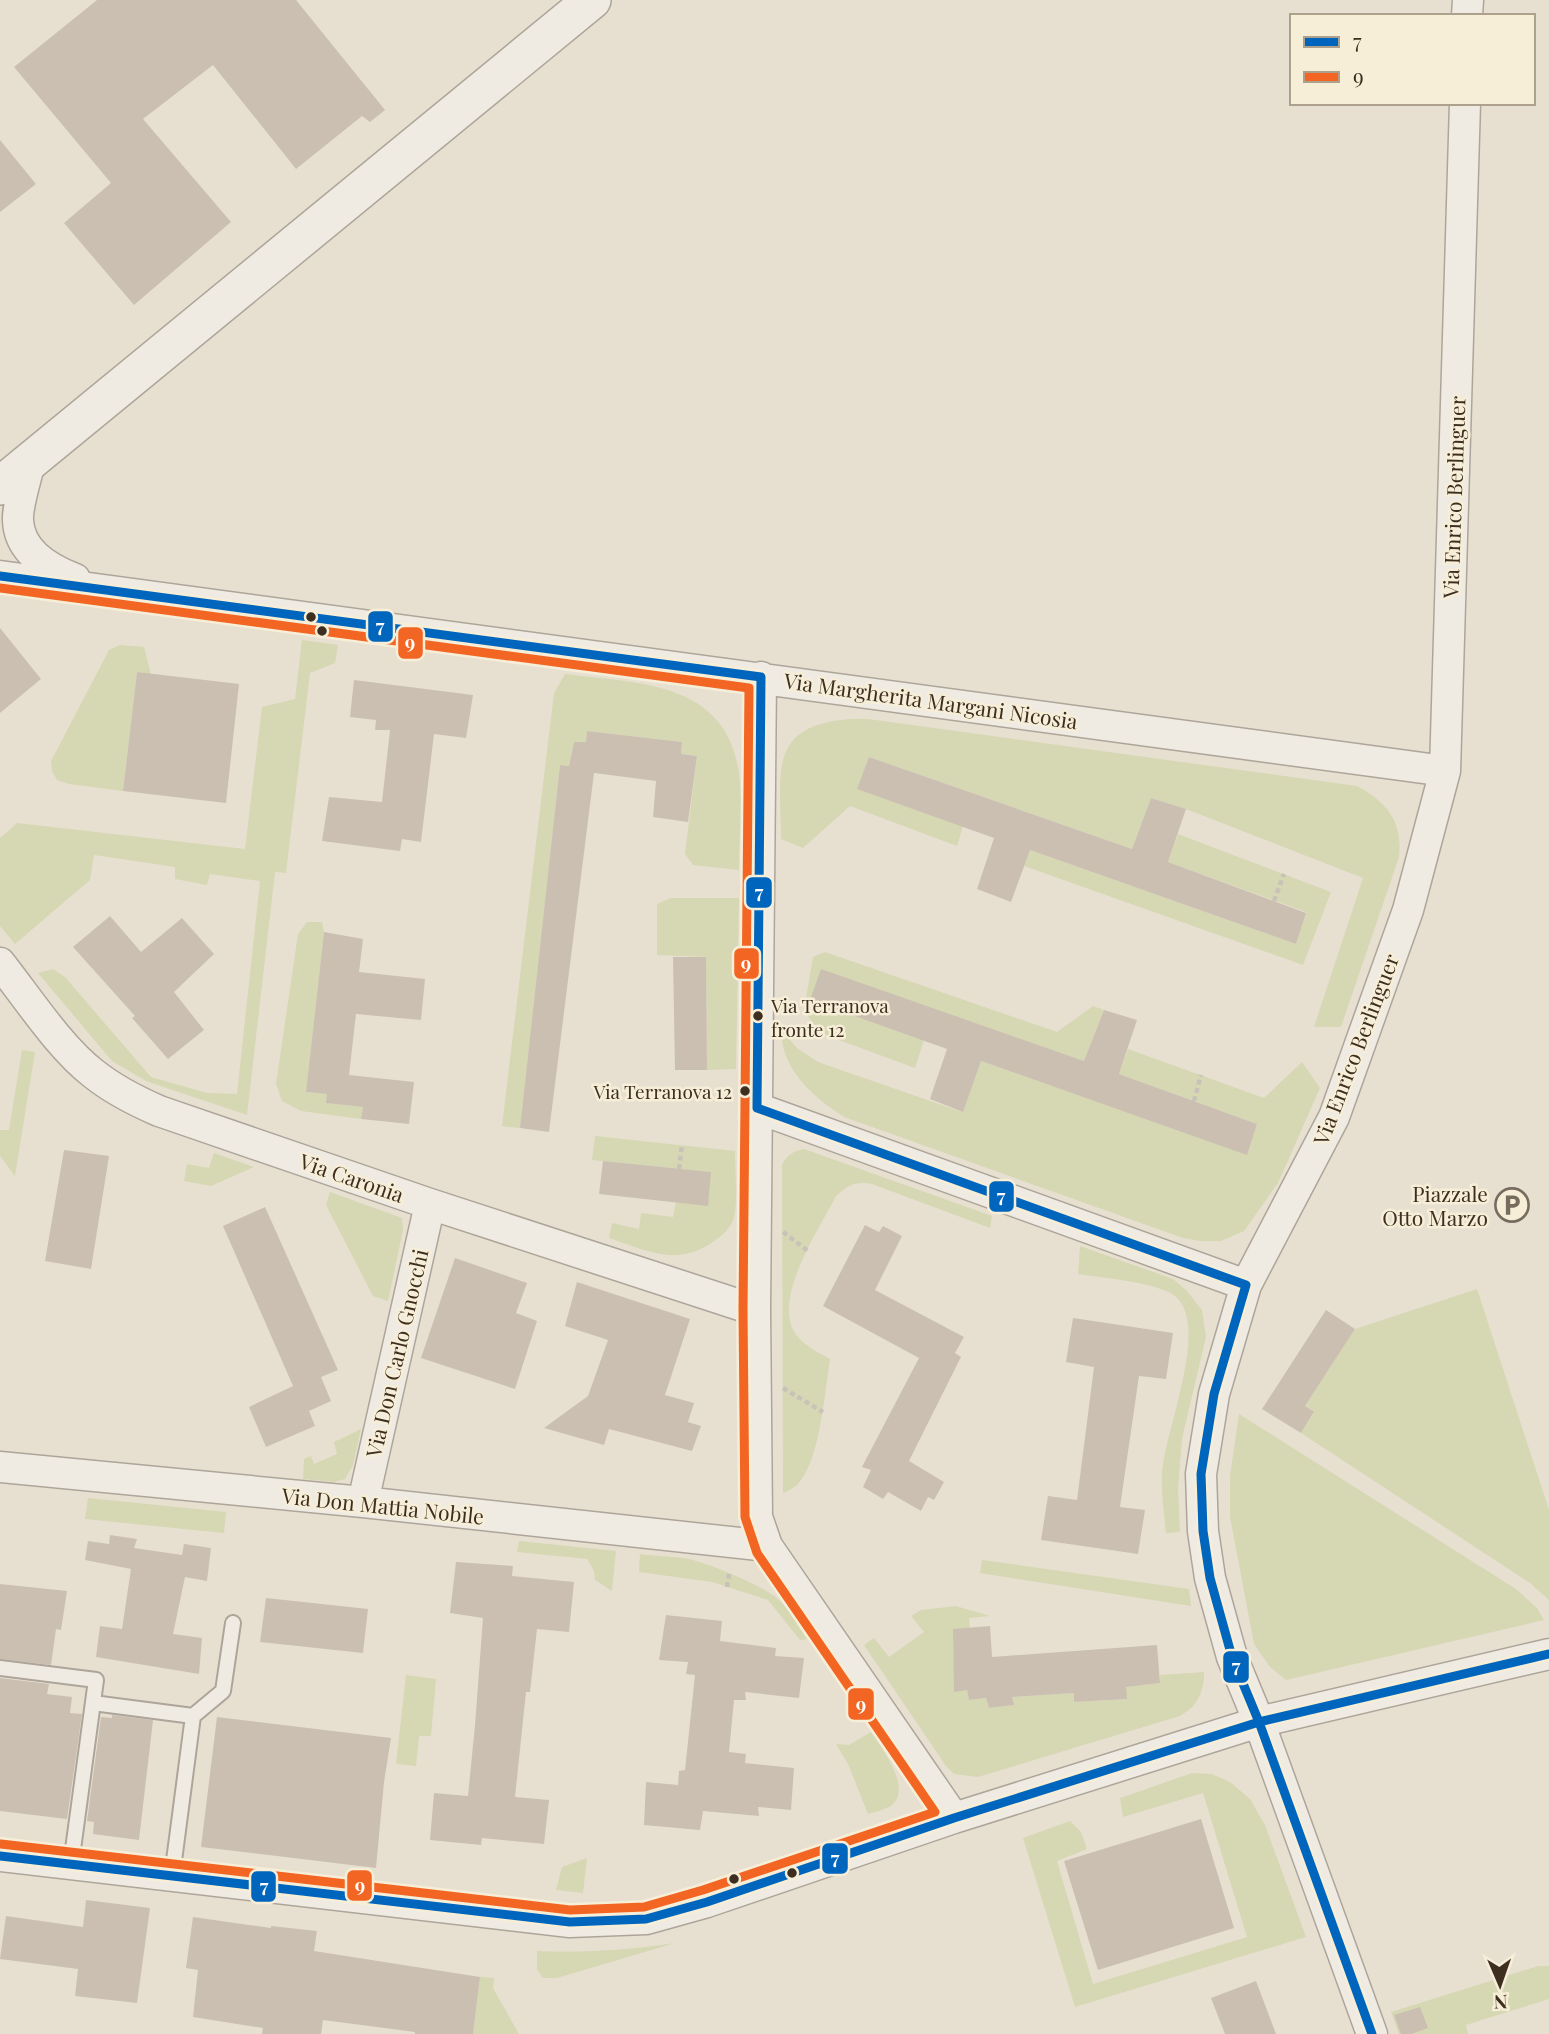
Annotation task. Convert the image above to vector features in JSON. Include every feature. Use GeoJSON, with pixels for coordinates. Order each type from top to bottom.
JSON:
{"type":"FeatureCollection","features":[{"type":"Feature","properties":{"kind":"street"},"geometry":{"type":"LineString","coordinates":[[0,486],[592,0]]}},
{"type":"Feature","properties":{"kind":"street","name":"Via Enrico Berlinguer"},"geometry":{"type":"LineString","coordinates":[[1372,2034],[1259,1722],[1231,1657],[1210,1578],[1203,1531],[1201,1474],[1214,1394],[1246,1285],[1334,1117],[1408,910],[1444,771],[1465,105]]}},
{"type":"Feature","properties":{"kind":"street"},"geometry":{"type":"LineString","coordinates":[[30,461],[18,520],[25,546],[52,570],[98,589]]}},
{"type":"Feature","properties":{"kind":"street","name":"Via Margherita Margani Nicosia"},"geometry":{"type":"LineString","coordinates":[[0,576],[1444,771]]}},
{"type":"Feature","properties":{"kind":"street"},"geometry":{"type":"LineString","coordinates":[[761,677],[755,1310],[757,1517],[766,1546],[954,1818]]}},
{"type":"Feature","properties":{"kind":"street","name":"Via Caronia"},"geometry":{"type":"LineString","coordinates":[[0,962],[70,1051],[92,1073],[128,1097],[172,1116],[430,1204],[755,1310]]}},
{"type":"Feature","properties":{"kind":"street"},"geometry":{"type":"LineString","coordinates":[[757,1108],[1246,1285]]}},
{"type":"Feature","properties":{"kind":"street","name":"Via Don Carlo Gnocchi"},"geometry":{"type":"LineString","coordinates":[[363,1502],[430,1204]]}},
{"type":"Feature","properties":{"kind":"street","name":"Via Don Mattia Nobile"},"geometry":{"type":"LineString","coordinates":[[0,1467],[363,1502],[766,1546]]}},
{"type":"Feature","properties":{"kind":"street"},"geometry":{"type":"LineString","coordinates":[[0,1856],[570,1922],[604,1923],[646,1919],[707,1902],[954,1818],[1259,1722],[1549,1654]]}},
{"type":"Feature","properties":{"kind":"lane"},"geometry":{"type":"LineString","coordinates":[[172,1876],[192,1716],[223,1691],[233,1623]]}},
{"type":"Feature","properties":{"kind":"lane"},"geometry":{"type":"LineString","coordinates":[[0,1668],[96,1680],[71,1864]]}},
{"type":"Feature","properties":{"kind":"lane"},"geometry":{"type":"LineString","coordinates":[[93,1703],[192,1716]]}},
{"type":"Feature","properties":{"kind":"path"},"geometry":{"type":"LineString","coordinates":[[1274,901],[1284,874]]}},
{"type":"Feature","properties":{"kind":"path"},"geometry":{"type":"LineString","coordinates":[[1194,1101],[1201,1075]]}},
{"type":"Feature","properties":{"kind":"path"},"geometry":{"type":"LineString","coordinates":[[680,1169],[682,1145]]}},
{"type":"Feature","properties":{"kind":"path"},"geometry":{"type":"LineString","coordinates":[[782,1231],[808,1251]]}},
{"type":"Feature","properties":{"kind":"path"},"geometry":{"type":"LineString","coordinates":[[782,1388],[822,1412]]}},
{"type":"Feature","properties":{"kind":"path"},"geometry":{"type":"LineString","coordinates":[[727,1587],[729,1574]]}},
{"type":"Feature","properties":{"kind":"green space"},"geometry":{"type":"Polygon","coordinates":[[[302,640],[338,645],[335,663],[310,673],[286,873],[275,872],[247,1115],[146,1081],[112,1061],[38,973],[53,969],[65,977],[151,1077],[207,1093],[237,1094],[260,881],[210,874],[207,885],[175,879],[175,867],[94,855],[90,880],[15,944],[0,926],[0,838],[17,823],[245,849],[262,707],[295,699],[302,640]]]}},
{"type":"Feature","properties":{"kind":"green space"},"geometry":{"type":"Polygon","coordinates":[[[120,645],[144,647],[151,674],[137,672],[123,791],[57,780],[51,761],[109,650],[120,645]]]}},
{"type":"Feature","properties":{"kind":"green space"},"geometry":{"type":"Polygon","coordinates":[[[565,674],[653,686],[679,694],[702,707],[721,725],[734,750],[740,784],[739,870],[693,865],[685,854],[697,756],[681,754],[682,742],[588,731],[586,742],[574,742],[569,766],[560,765],[520,1128],[502,1126],[554,693],[565,674]]]}},
{"type":"Feature","properties":{"kind":"green space"},"geometry":{"type":"Polygon","coordinates":[[[868,719],[1357,786],[1368,792],[1391,814],[1398,833],[1399,857],[1341,1027],[1314,1027],[1363,878],[1186,809],[1151,798],[1132,849],[869,757],[858,789],[963,826],[957,846],[850,806],[803,848],[781,839],[781,774],[784,756],[791,742],[804,731],[824,723],[868,719]]]}},
{"type":"Feature","properties":{"kind":"green space"},"geometry":{"type":"Polygon","coordinates":[[[1178,834],[1331,892],[1303,965],[1024,866],[1030,850],[1296,944],[1306,912],[1168,862],[1178,834]]]}},
{"type":"Feature","properties":{"kind":"green space"},"geometry":{"type":"Polygon","coordinates":[[[671,898],[739,898],[736,1069],[707,1070],[706,957],[657,955],[657,904],[671,898]]]}},
{"type":"Feature","properties":{"kind":"green space"},"geometry":{"type":"Polygon","coordinates":[[[307,922],[322,922],[324,932],[306,1092],[327,1094],[327,1103],[363,1107],[361,1119],[301,1111],[282,1101],[276,1084],[298,934],[307,922]]]}},
{"type":"Feature","properties":{"kind":"green space"},"geometry":{"type":"Polygon","coordinates":[[[825,952],[1057,1032],[1093,1006],[1104,1010],[1084,1061],[821,970],[924,1040],[915,1068],[818,1031],[804,1010],[813,957],[825,952]]]}},
{"type":"Feature","properties":{"kind":"green space"},"geometry":{"type":"Polygon","coordinates":[[[781,1030],[797,1048],[818,1062],[962,1112],[981,1061],[1247,1154],[1257,1124],[1119,1074],[1128,1049],[1264,1098],[1302,1062],[1320,1088],[1278,1183],[1244,1231],[1221,1241],[1200,1241],[1183,1238],[844,1117],[801,1081],[786,1057],[781,1030]]]}},
{"type":"Feature","properties":{"kind":"green space"},"geometry":{"type":"Polygon","coordinates":[[[22,1050],[35,1052],[15,1176],[0,1156],[0,1130],[9,1130],[22,1050]]]}},
{"type":"Feature","properties":{"kind":"green space"},"geometry":{"type":"Polygon","coordinates":[[[595,1136],[735,1151],[736,1203],[729,1228],[700,1250],[687,1254],[649,1252],[609,1238],[612,1223],[639,1229],[641,1213],[673,1217],[676,1202],[710,1172],[592,1160],[595,1136]]]}},
{"type":"Feature","properties":{"kind":"green space"},"geometry":{"type":"Polygon","coordinates":[[[804,1149],[992,1216],[990,1228],[866,1183],[852,1185],[836,1196],[801,1263],[789,1301],[790,1318],[795,1333],[806,1345],[830,1359],[820,1425],[811,1460],[797,1485],[783,1493],[782,1165],[791,1154],[804,1149]]]}},
{"type":"Feature","properties":{"kind":"green space"},"geometry":{"type":"Polygon","coordinates":[[[214,1153],[254,1167],[211,1186],[184,1181],[187,1164],[209,1168],[214,1153]]]}},
{"type":"Feature","properties":{"kind":"green space"},"geometry":{"type":"Polygon","coordinates":[[[330,1192],[402,1218],[403,1230],[388,1301],[373,1296],[326,1205],[330,1192]]]}},
{"type":"Feature","properties":{"kind":"green space"},"geometry":{"type":"Polygon","coordinates":[[[1080,1246],[1173,1279],[1202,1310],[1206,1337],[1182,1439],[1178,1489],[1180,1532],[1166,1533],[1162,1474],[1187,1355],[1185,1311],[1176,1297],[1157,1288],[1130,1281],[1078,1274],[1080,1246]]]}},
{"type":"Feature","properties":{"kind":"green space"},"geometry":{"type":"Polygon","coordinates":[[[1477,1289],[1549,1510],[1549,1600],[1530,1583],[1301,1433],[1314,1413],[1305,1406],[1355,1329],[1477,1289]]]}},
{"type":"Feature","properties":{"kind":"green space"},"geometry":{"type":"Polygon","coordinates":[[[1239,1414],[1516,1589],[1537,1608],[1544,1620],[1286,1680],[1270,1667],[1254,1644],[1230,1517],[1230,1476],[1239,1414]]]}},
{"type":"Feature","properties":{"kind":"green space"},"geometry":{"type":"Polygon","coordinates":[[[361,1429],[353,1465],[345,1479],[334,1482],[303,1479],[304,1459],[311,1456],[314,1464],[337,1454],[334,1442],[361,1429]]]}},
{"type":"Feature","properties":{"kind":"green space"},"geometry":{"type":"Polygon","coordinates":[[[88,1498],[226,1512],[224,1533],[85,1519],[88,1498]]]}},
{"type":"Feature","properties":{"kind":"green space"},"geometry":{"type":"Polygon","coordinates":[[[519,1541],[616,1551],[612,1591],[595,1580],[594,1571],[587,1559],[517,1552],[519,1541]]]}},
{"type":"Feature","properties":{"kind":"green space"},"geometry":{"type":"Polygon","coordinates":[[[640,1554],[689,1559],[722,1570],[770,1593],[782,1603],[807,1639],[800,1640],[768,1600],[712,1582],[639,1572],[640,1554]]]}},
{"type":"Feature","properties":{"kind":"green space"},"geometry":{"type":"Polygon","coordinates":[[[982,1560],[1189,1589],[1191,1606],[980,1573],[982,1560]]]}},
{"type":"Feature","properties":{"kind":"green space"},"geometry":{"type":"Polygon","coordinates":[[[956,1606],[990,1616],[969,1618],[970,1628],[953,1630],[955,1691],[967,1690],[969,1700],[986,1698],[989,1708],[1013,1705],[1012,1697],[1074,1693],[1075,1702],[1126,1699],[1126,1687],[1160,1683],[1160,1675],[1204,1672],[1201,1692],[1196,1703],[1180,1716],[978,1777],[954,1774],[864,1645],[874,1638],[889,1657],[924,1632],[911,1616],[921,1610],[956,1606]]]}},
{"type":"Feature","properties":{"kind":"green space"},"geometry":{"type":"Polygon","coordinates":[[[406,1675],[436,1679],[431,1736],[419,1736],[416,1766],[396,1764],[406,1675]]]}},
{"type":"Feature","properties":{"kind":"green space"},"geometry":{"type":"Polygon","coordinates":[[[871,1732],[894,1770],[899,1791],[896,1800],[889,1807],[868,1814],[848,1764],[836,1744],[849,1745],[871,1732]]]}},
{"type":"Feature","properties":{"kind":"green space"},"geometry":{"type":"Polygon","coordinates":[[[1192,1773],[1212,1774],[1230,1782],[1250,1799],[1265,1825],[1306,1937],[1075,2007],[1023,1838],[1070,1821],[1081,1832],[1087,1849],[1057,1861],[1093,1984],[1247,1937],[1203,1793],[1123,1817],[1120,1798],[1192,1773]]]}},
{"type":"Feature","properties":{"kind":"green space"},"geometry":{"type":"Polygon","coordinates":[[[587,1858],[583,1893],[556,1890],[562,1867],[587,1858]]]}},
{"type":"Feature","properties":{"kind":"green space"},"geometry":{"type":"Polygon","coordinates":[[[675,1943],[557,1978],[543,1978],[537,1970],[537,1951],[572,1952],[675,1943]]]}},
{"type":"Feature","properties":{"kind":"green space"},"geometry":{"type":"Polygon","coordinates":[[[1538,1966],[1549,1966],[1549,1999],[1466,2025],[1468,2034],[1399,2034],[1391,2012],[1538,1966]]]}},
{"type":"Feature","properties":{"kind":"green space"},"geometry":{"type":"Polygon","coordinates":[[[480,1977],[494,1978],[493,1988],[519,2034],[473,2034],[480,1977]]]}},
{"type":"Feature","properties":{"kind":"building"},"geometry":{"type":"Polygon","coordinates":[[[97,0],[296,0],[385,110],[370,122],[362,116],[296,169],[213,65],[143,119],[231,222],[134,305],[64,223],[111,183],[14,67],[97,0]]]}},
{"type":"Feature","properties":{"kind":"building"},"geometry":{"type":"Polygon","coordinates":[[[0,140],[36,184],[0,212],[0,140]]]}},
{"type":"Feature","properties":{"kind":"building"},"geometry":{"type":"Polygon","coordinates":[[[0,628],[41,679],[0,713],[0,628]]]}},
{"type":"Feature","properties":{"kind":"building"},"geometry":{"type":"Polygon","coordinates":[[[137,672],[239,684],[226,803],[123,791],[137,672]]]}},
{"type":"Feature","properties":{"kind":"building"},"geometry":{"type":"Polygon","coordinates":[[[354,680],[473,695],[466,738],[434,734],[421,842],[402,839],[400,851],[322,841],[329,797],[382,802],[390,730],[375,730],[376,720],[350,717],[354,680]]]}},
{"type":"Feature","properties":{"kind":"building"},"geometry":{"type":"Polygon","coordinates":[[[587,731],[682,742],[681,754],[697,756],[688,822],[653,817],[656,781],[594,773],[549,1132],[520,1128],[560,765],[569,766],[574,742],[586,742],[587,731]]]}},
{"type":"Feature","properties":{"kind":"building"},"geometry":{"type":"Polygon","coordinates":[[[869,757],[1132,849],[1151,798],[1186,809],[1168,862],[1306,913],[1296,944],[1030,850],[1011,902],[977,889],[994,838],[857,789],[869,757]]]}},
{"type":"Feature","properties":{"kind":"building"},"geometry":{"type":"Polygon","coordinates":[[[110,916],[141,952],[182,918],[214,954],[174,992],[204,1030],[168,1059],[132,1018],[135,1016],[73,947],[110,916]]]}},
{"type":"Feature","properties":{"kind":"building"},"geometry":{"type":"Polygon","coordinates":[[[324,932],[363,939],[359,972],[425,979],[421,1020],[356,1014],[349,1075],[414,1082],[409,1124],[361,1119],[363,1107],[326,1103],[327,1094],[306,1092],[324,932]]]}},
{"type":"Feature","properties":{"kind":"building"},"geometry":{"type":"Polygon","coordinates":[[[673,957],[706,957],[707,1070],[675,1070],[673,957]]]}},
{"type":"Feature","properties":{"kind":"building"},"geometry":{"type":"Polygon","coordinates":[[[821,969],[1084,1061],[1104,1010],[1137,1020],[1119,1074],[1257,1124],[1247,1155],[981,1061],[963,1112],[930,1099],[947,1049],[810,1000],[821,969]]]}},
{"type":"Feature","properties":{"kind":"building"},"geometry":{"type":"Polygon","coordinates":[[[64,1150],[109,1156],[91,1269],[45,1261],[64,1150]]]}},
{"type":"Feature","properties":{"kind":"building"},"geometry":{"type":"Polygon","coordinates":[[[603,1161],[711,1172],[708,1206],[599,1194],[603,1161]]]}},
{"type":"Feature","properties":{"kind":"building"},"geometry":{"type":"Polygon","coordinates":[[[265,1207],[338,1370],[321,1377],[331,1401],[309,1411],[315,1426],[266,1447],[249,1407],[293,1386],[223,1226],[265,1207]]]}},
{"type":"Feature","properties":{"kind":"building"},"geometry":{"type":"Polygon","coordinates":[[[865,1225],[879,1232],[883,1226],[902,1236],[875,1290],[964,1337],[955,1353],[961,1357],[909,1461],[944,1482],[934,1500],[928,1497],[921,1511],[888,1492],[883,1499],[863,1487],[871,1470],[862,1467],[919,1358],[823,1306],[865,1225]]]}},
{"type":"Feature","properties":{"kind":"building"},"geometry":{"type":"Polygon","coordinates":[[[455,1258],[527,1283],[516,1313],[537,1321],[515,1389],[421,1358],[455,1258]]]}},
{"type":"Feature","properties":{"kind":"building"},"geometry":{"type":"Polygon","coordinates":[[[577,1282],[690,1319],[665,1395],[694,1403],[688,1422],[701,1426],[692,1451],[609,1429],[604,1445],[544,1428],[588,1396],[608,1340],[565,1326],[577,1282]]]}},
{"type":"Feature","properties":{"kind":"building"},"geometry":{"type":"Polygon","coordinates":[[[1326,1310],[1355,1329],[1305,1406],[1314,1412],[1301,1433],[1262,1409],[1326,1310]]]}},
{"type":"Feature","properties":{"kind":"building"},"geometry":{"type":"Polygon","coordinates":[[[1073,1318],[1173,1333],[1166,1379],[1139,1376],[1120,1507],[1145,1510],[1138,1554],[1041,1540],[1048,1496],[1077,1500],[1094,1367],[1066,1362],[1073,1318]]]}},
{"type":"Feature","properties":{"kind":"building"},"geometry":{"type":"Polygon","coordinates":[[[110,1535],[137,1539],[134,1548],[182,1555],[184,1544],[211,1548],[207,1581],[185,1577],[173,1634],[202,1638],[199,1674],[96,1657],[100,1626],[122,1629],[131,1569],[85,1560],[88,1541],[109,1544],[110,1535]]]}},
{"type":"Feature","properties":{"kind":"building"},"geometry":{"type":"Polygon","coordinates":[[[456,1562],[513,1566],[512,1576],[574,1582],[569,1632],[537,1629],[530,1692],[526,1692],[515,1797],[549,1800],[544,1844],[482,1838],[481,1845],[430,1840],[434,1793],[468,1796],[475,1725],[483,1618],[450,1613],[456,1562]]]}},
{"type":"Feature","properties":{"kind":"building"},"geometry":{"type":"Polygon","coordinates":[[[0,1584],[67,1591],[61,1630],[56,1629],[51,1665],[0,1659],[0,1584]]]}},
{"type":"Feature","properties":{"kind":"building"},"geometry":{"type":"Polygon","coordinates":[[[266,1598],[368,1609],[363,1653],[260,1642],[266,1598]]]}},
{"type":"Feature","properties":{"kind":"building"},"geometry":{"type":"Polygon","coordinates":[[[666,1615],[722,1621],[720,1641],[776,1648],[775,1656],[804,1658],[799,1698],[745,1692],[746,1700],[734,1700],[729,1752],[746,1754],[745,1763],[794,1768],[791,1810],[758,1807],[759,1816],[703,1811],[700,1830],[644,1825],[646,1782],[678,1785],[679,1771],[685,1770],[695,1675],[686,1674],[688,1662],[659,1660],[666,1615]]]}},
{"type":"Feature","properties":{"kind":"building"},"geometry":{"type":"Polygon","coordinates":[[[990,1626],[992,1657],[1157,1645],[1160,1683],[1126,1687],[1127,1699],[1074,1702],[1074,1693],[1012,1697],[1014,1705],[989,1708],[986,1698],[969,1700],[967,1690],[954,1692],[953,1629],[990,1626]]]}},
{"type":"Feature","properties":{"kind":"building"},"geometry":{"type":"Polygon","coordinates":[[[0,1678],[49,1684],[47,1694],[72,1697],[70,1713],[82,1714],[67,1819],[0,1811],[0,1678]]]}},
{"type":"Feature","properties":{"kind":"building"},"geometry":{"type":"Polygon","coordinates":[[[112,1715],[153,1720],[139,1840],[93,1834],[94,1822],[87,1821],[101,1717],[112,1718],[112,1715]]]}},
{"type":"Feature","properties":{"kind":"building"},"geometry":{"type":"Polygon","coordinates":[[[217,1717],[391,1738],[376,1868],[201,1847],[217,1717]]]}},
{"type":"Feature","properties":{"kind":"building"},"geometry":{"type":"Polygon","coordinates":[[[1201,1819],[1234,1928],[1098,1970],[1064,1861],[1201,1819]]]}},
{"type":"Feature","properties":{"kind":"building"},"geometry":{"type":"Polygon","coordinates":[[[86,1900],[150,1908],[137,2003],[75,1996],[78,1969],[0,1959],[6,1916],[83,1927],[86,1900]]]}},
{"type":"Feature","properties":{"kind":"building"},"geometry":{"type":"Polygon","coordinates":[[[193,1917],[271,1928],[317,1931],[314,1951],[480,1977],[473,2034],[415,2034],[323,2020],[321,2034],[262,2034],[263,2028],[193,2017],[198,1970],[186,1968],[193,1917]]]}},
{"type":"Feature","properties":{"kind":"building"},"geometry":{"type":"Polygon","coordinates":[[[1256,1981],[1276,2034],[1225,2034],[1211,1998],[1256,1981]]]}},
{"type":"Feature","properties":{"kind":"building"},"geometry":{"type":"Polygon","coordinates":[[[1420,2007],[1428,2028],[1411,2034],[1401,2034],[1394,2015],[1420,2007]]]}},
{"type":"Feature","properties":{"kind":"transit line","name":"7"},"geometry":{"type":"LineString","coordinates":[[0,576],[761,677]]}},
{"type":"Feature","properties":{"kind":"transit line","name":"9"},"geometry":{"type":"LineString","coordinates":[[0,588],[749,688],[743,1310],[745,1517],[757,1553],[935,1812],[703,1890],[644,1907],[570,1910],[1,1844]]}},
{"type":"Feature","properties":{"kind":"transit line","name":"7"},"geometry":{"type":"LineString","coordinates":[[757,1108],[761,677]]}},
{"type":"Feature","properties":{"kind":"transit line","name":"7"},"geometry":{"type":"LineString","coordinates":[[757,1108],[1246,1285]]}},
{"type":"Feature","properties":{"kind":"transit line","name":"7"},"geometry":{"type":"LineString","coordinates":[[1246,1285],[1214,1394],[1201,1474],[1203,1531],[1210,1578],[1232,1657],[1259,1722],[1372,2034]]}},
{"type":"Feature","properties":{"kind":"transit line","name":"7"},"geometry":{"type":"LineString","coordinates":[[0,1856],[570,1922],[646,1919],[707,1902],[954,1818],[1259,1722],[1549,1654]]}},
{"type":"Feature","properties":{"kind":"place","name":"Via Terranova fronte 12"},"geometry":{"type":"Point","coordinates":[758,1016]}},
{"type":"Feature","properties":{"kind":"place","name":"Via Terranova 12"},"geometry":{"type":"Point","coordinates":[745,1091]}},
{"type":"Feature","properties":{"kind":"place","name":"Piazzale Otto Marzo"},"geometry":{"type":"Point","coordinates":[1512,1205]}}]}
